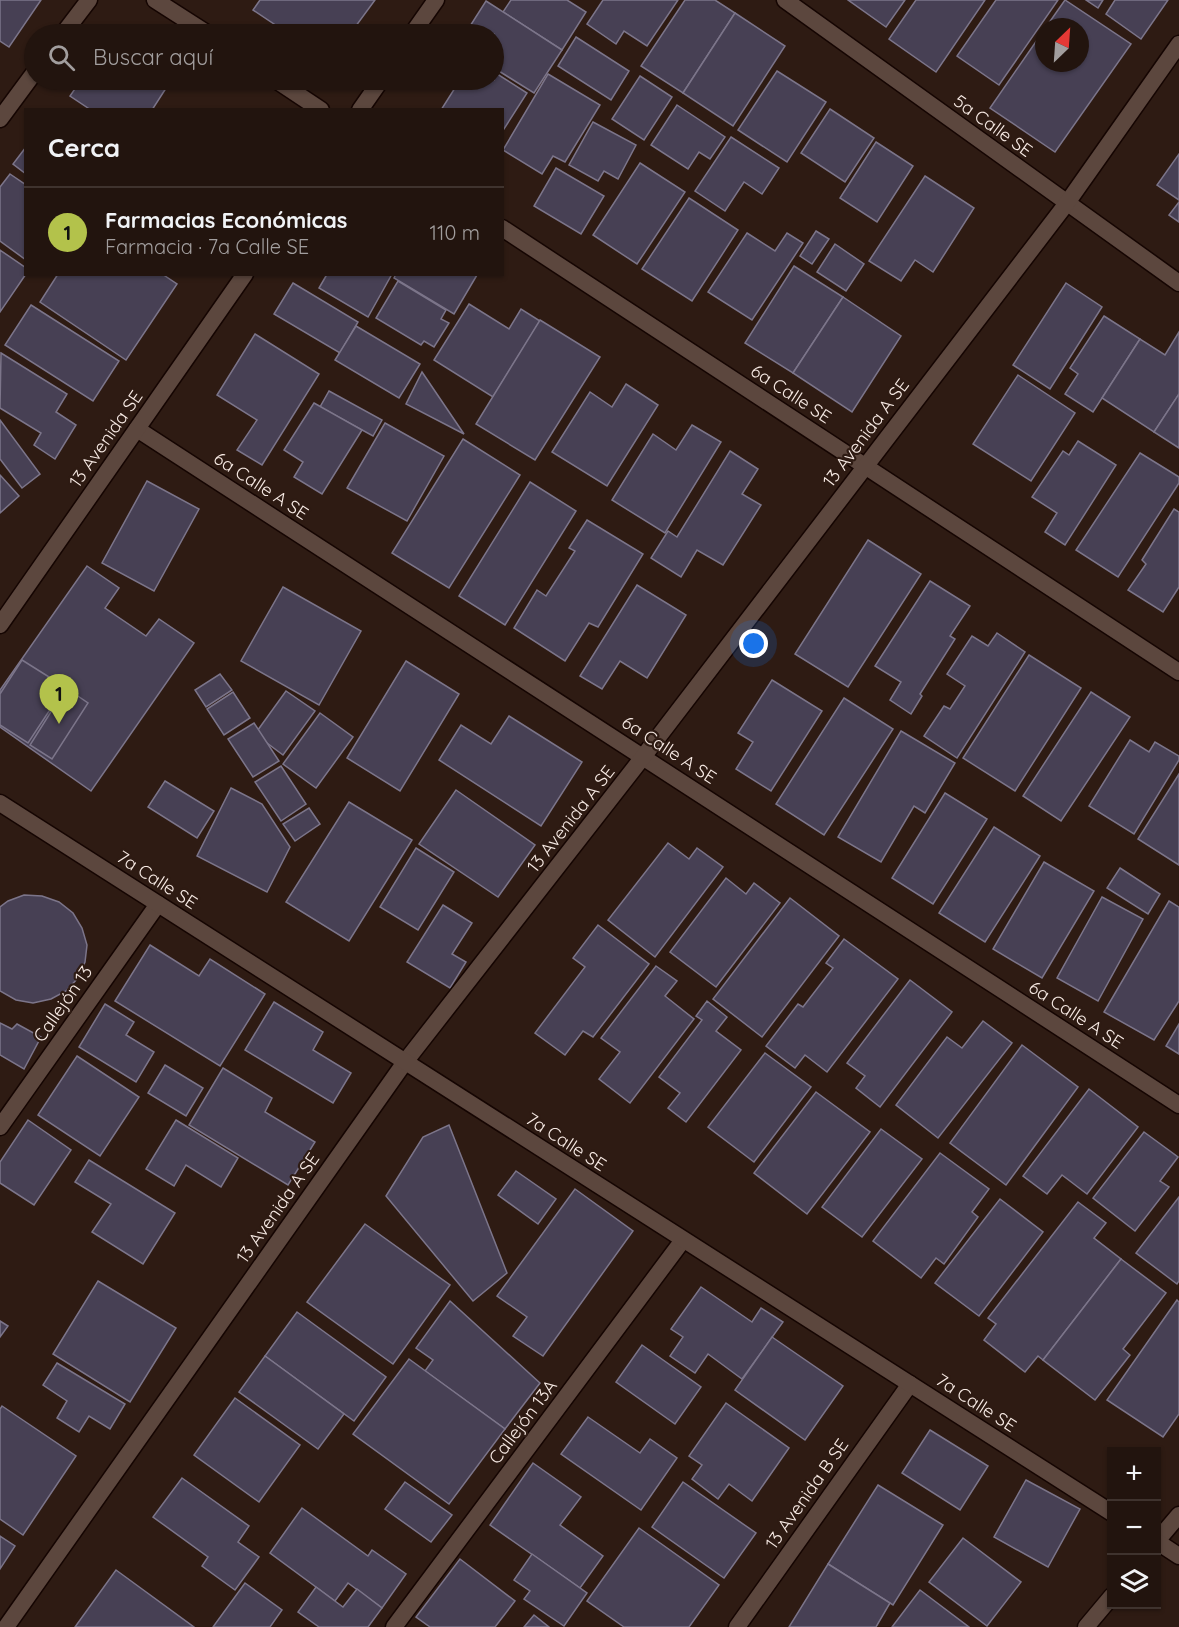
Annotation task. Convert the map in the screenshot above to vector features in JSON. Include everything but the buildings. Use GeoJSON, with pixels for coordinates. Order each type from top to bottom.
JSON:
{"type":"FeatureCollection","features":[{"type":"Feature","properties":{"kind":"street"},"geometry":{"type":"LineString","coordinates":[[71,24],[89,0]]}},
{"type":"Feature","properties":{"kind":"street"},"geometry":{"type":"LineString","coordinates":[[155,0],[192,24]]}},
{"type":"Feature","properties":{"kind":"street"},"geometry":{"type":"LineString","coordinates":[[419,24],[436,0]]}},
{"type":"Feature","properties":{"kind":"street","name":"5a Calle SE"},"geometry":{"type":"LineString","coordinates":[[785,0],[1179,283]]}},
{"type":"Feature","properties":{"kind":"street","name":"13 Avenida A SE"},"geometry":{"type":"LineString","coordinates":[[6,1627],[405,1062],[643,757],[1067,203],[1179,44]]}},
{"type":"Feature","properties":{"kind":"street"},"geometry":{"type":"LineString","coordinates":[[0,119],[24,87]]}},
{"type":"Feature","properties":{"kind":"street"},"geometry":{"type":"LineString","coordinates":[[291,90],[318,108]]}},
{"type":"Feature","properties":{"kind":"street"},"geometry":{"type":"LineString","coordinates":[[361,108],[374,90]]}},
{"type":"Feature","properties":{"kind":"street","name":"6a Calle SE"},"geometry":{"type":"LineString","coordinates":[[504,229],[1179,672]]}},
{"type":"Feature","properties":{"kind":"street","name":"13 Avenida SE"},"geometry":{"type":"LineString","coordinates":[[0,625],[243,276]]}},
{"type":"Feature","properties":{"kind":"street","name":"6a Calle A SE"},"geometry":{"type":"LineString","coordinates":[[137,429],[1179,1105]]}},
{"type":"Feature","properties":{"kind":"street","name":"7a Calle SE"},"geometry":{"type":"LineString","coordinates":[[0,803],[1107,1510]]}},
{"type":"Feature","properties":{"kind":"street","name":"Callejón 13"},"geometry":{"type":"LineString","coordinates":[[0,1126],[158,904]]}},
{"type":"Feature","properties":{"kind":"street","name":"Callejón 13A"},"geometry":{"type":"LineString","coordinates":[[394,1627],[683,1240]]}},
{"type":"Feature","properties":{"kind":"street","name":"13 Avenida B SE"},"geometry":{"type":"LineString","coordinates":[[737,1627],[910,1384]]}},
{"type":"Feature","properties":{"kind":"street"},"geometry":{"type":"LineString","coordinates":[[1161,1537],[1179,1515]]}},
{"type":"Feature","properties":{"kind":"street"},"geometry":{"type":"LineString","coordinates":[[1161,1545],[1179,1556]]}},
{"type":"Feature","properties":{"kind":"street"},"geometry":{"type":"LineString","coordinates":[[1086,1627],[1107,1602]]}},
{"type":"Feature","properties":{"kind":"place","name":"Farmacias Económicas"},"geometry":{"type":"Point","coordinates":[59,724]}}]}
